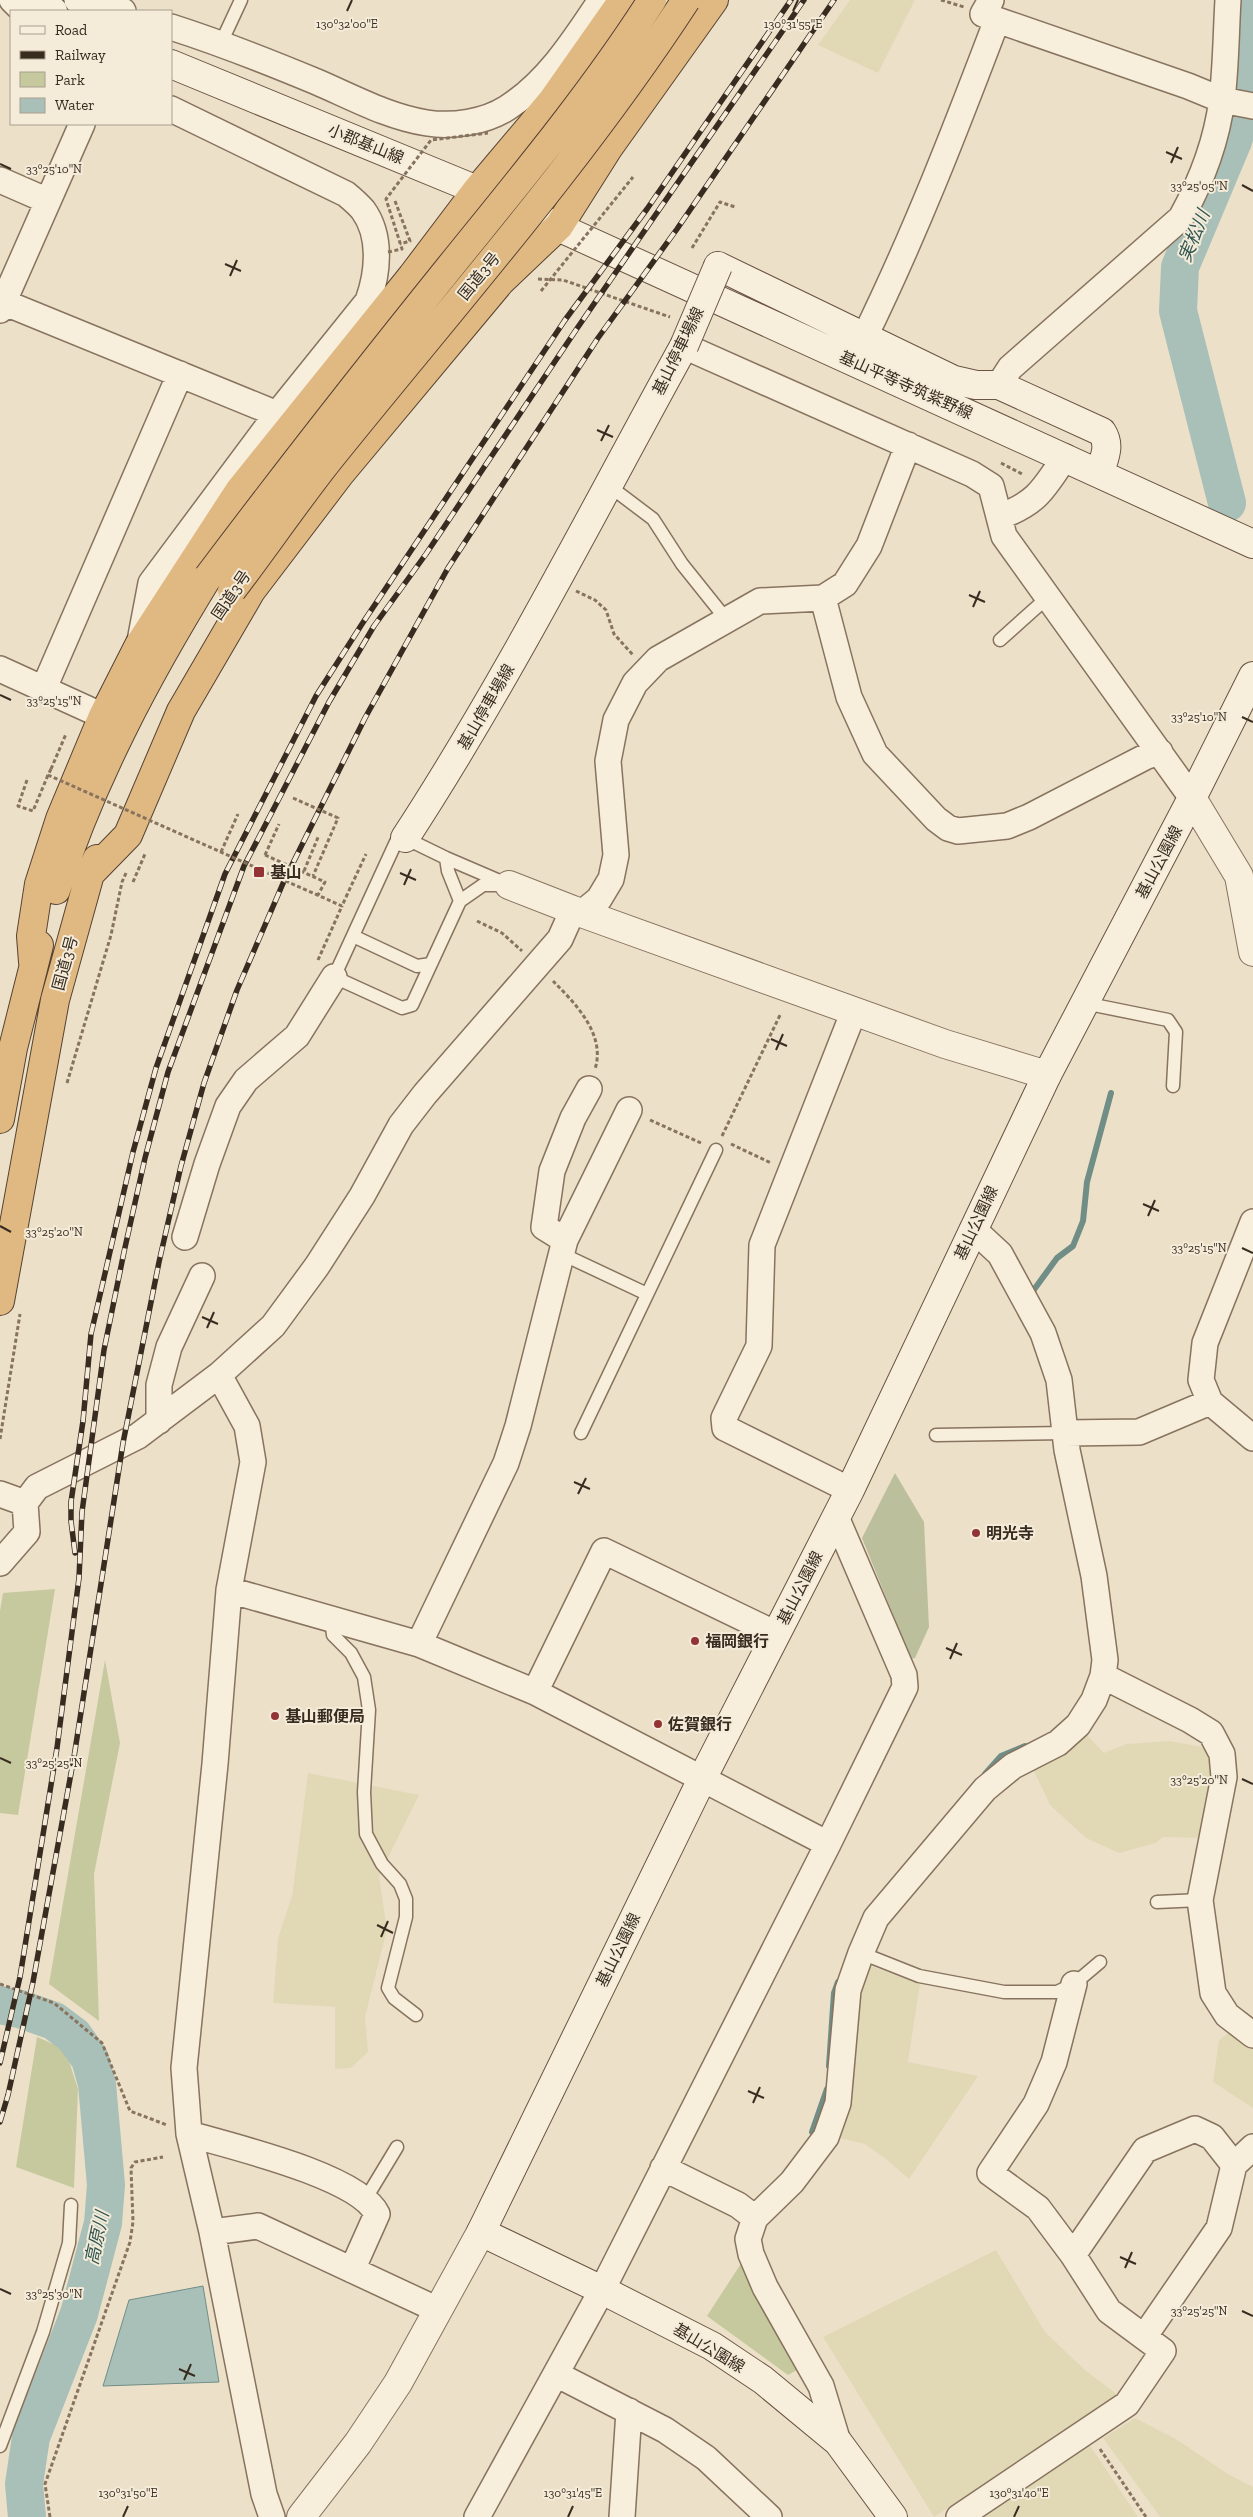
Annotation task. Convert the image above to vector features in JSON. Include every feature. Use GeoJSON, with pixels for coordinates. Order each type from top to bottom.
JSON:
{"type":"FeatureCollection","features":[{"type":"Feature","properties":{"kind":"highway"},"geometry":{"type":"LineString","coordinates":[[33,962],[31,936],[39,884],[60,820],[103,716],[139,645],[239,491],[406,283],[477,190],[552,101],[623,0]]}},
{"type":"Feature","properties":{"kind":"highway","name":"国道3号"},"geometry":{"type":"LineString","coordinates":[[0,1119],[7,1047],[62,873],[91,798],[122,729],[163,651],[208,577],[304,450],[528,169],[635,27],[652,0]]}},
{"type":"Feature","properties":{"kind":"highway","name":"国道3号"},"geometry":{"type":"LineString","coordinates":[[11,1304],[55,1000],[90,874],[152,736],[197,648],[232,590],[325,464],[551,187],[658,42],[686,0]]}},
{"type":"Feature","properties":{"kind":"highway"},"geometry":{"type":"LineString","coordinates":[[90,874],[128,835],[181,711],[252,591],[340,474],[500,282],[559,226],[609,147],[714,0]]}},
{"type":"Feature","properties":{"kind":"main road"},"geometry":{"type":"LineString","coordinates":[[29,0],[51,10]]}},
{"type":"Feature","properties":{"kind":"main road","name":"小郡基山線"},"geometry":{"type":"LineString","coordinates":[[172,64],[477,190],[559,226]]}},
{"type":"Feature","properties":{"kind":"main road","name":"基山平等寺筑紫野線"},"geometry":{"type":"LineString","coordinates":[[559,226],[1100,472],[1253,544]]}},
{"type":"Feature","properties":{"kind":"main road","name":"基山停車場線"},"geometry":{"type":"LineString","coordinates":[[405,838],[456,760],[608,485],[684,346],[718,266],[954,380],[976,385],[999,385],[1102,432],[1107,440],[1107,450],[1100,472]]}},
{"type":"Feature","properties":{"kind":"main road","name":"基山公園線"},"geometry":{"type":"LineString","coordinates":[[893,2517],[838,2442],[763,2380],[712,2346],[602,2290],[481,2232],[702,1779],[850,1490],[1046,1075],[1192,798],[1253,676]]}},
{"type":"Feature","properties":{"kind":"main road"},"geometry":{"type":"LineString","coordinates":[[1192,798],[1239,876],[1253,952]]}},
{"type":"Feature","properties":{"kind":"main road"},"geometry":{"type":"LineString","coordinates":[[509,885],[578,912],[945,1044],[1046,1075]]}},
{"type":"Feature","properties":{"kind":"main road"},"geometry":{"type":"LineString","coordinates":[[301,2517],[358,2443],[383,2405],[481,2232]]}},
{"type":"Feature","properties":{"kind":"street"},"geometry":{"type":"LineString","coordinates":[[12,0],[22,10]]}},
{"type":"Feature","properties":{"kind":"street"},"geometry":{"type":"LineString","coordinates":[[78,0],[119,10]]}},
{"type":"Feature","properties":{"kind":"street"},"geometry":{"type":"LineString","coordinates":[[172,26],[221,43],[394,115],[427,123],[459,124],[486,118],[507,109],[537,85],[572,44],[601,0]]}},
{"type":"Feature","properties":{"kind":"street"},"geometry":{"type":"LineString","coordinates":[[999,385],[1010,368],[1181,218],[1192,197],[1209,153],[1222,100],[1228,0]]}},
{"type":"Feature","properties":{"kind":"street"},"geometry":{"type":"LineString","coordinates":[[864,338],[900,264],[994,10],[1222,100],[1253,106]]}},
{"type":"Feature","properties":{"kind":"street"},"geometry":{"type":"LineString","coordinates":[[139,645],[151,583],[277,414],[368,301],[375,281],[377,253],[372,229],[363,211],[346,194],[172,109]]}},
{"type":"Feature","properties":{"kind":"street"},"geometry":{"type":"LineString","coordinates":[[82,125],[2,306],[180,374],[277,414]]}},
{"type":"Feature","properties":{"kind":"street"},"geometry":{"type":"LineString","coordinates":[[0,180],[48,201]]}},
{"type":"Feature","properties":{"kind":"street"},"geometry":{"type":"LineString","coordinates":[[684,346],[972,474],[991,486],[1004,536],[1192,798]]}},
{"type":"Feature","properties":{"kind":"street"},"geometry":{"type":"LineString","coordinates":[[44,688],[180,374]]}},
{"type":"Feature","properties":{"kind":"street"},"geometry":{"type":"LineString","coordinates":[[0,1563],[27,1532],[25,1503],[36,1487],[112,1450],[158,1420],[219,1375],[273,1326],[317,1266],[362,1196],[407,1117],[538,966],[560,939],[578,912],[600,898],[611,879],[616,855],[608,761],[616,720],[635,682],[658,659],[726,619],[760,602],[823,598],[846,584],[869,546],[908,445]]}},
{"type":"Feature","properties":{"kind":"street"},"geometry":{"type":"LineString","coordinates":[[999,517],[1024,508],[1044,489],[1065,457]]}},
{"type":"Feature","properties":{"kind":"street"},"geometry":{"type":"LineString","coordinates":[[823,598],[849,697],[875,754],[936,819],[948,828],[958,831],[1006,826],[1029,817],[1147,756],[1160,752]]}},
{"type":"Feature","properties":{"kind":"street"},"geometry":{"type":"LineString","coordinates":[[0,669],[103,716]]}},
{"type":"Feature","properties":{"kind":"street"},"geometry":{"type":"LineString","coordinates":[[185,1237],[207,1164],[228,1106],[246,1080],[297,1036],[324,973]]}},
{"type":"Feature","properties":{"kind":"street"},"geometry":{"type":"LineString","coordinates":[[850,1490],[725,1428],[724,1418],[759,1346],[762,1245],[789,1171],[854,1011]]}},
{"type":"Feature","properties":{"kind":"street"},"geometry":{"type":"LineString","coordinates":[[564,1247],[544,1227],[552,1171],[574,1118],[589,1089]]}},
{"type":"Feature","properties":{"kind":"street"},"geometry":{"type":"LineString","coordinates":[[419,1644],[506,1463],[518,1426],[564,1247],[629,1110]]}},
{"type":"Feature","properties":{"kind":"street"},"geometry":{"type":"LineString","coordinates":[[1253,1222],[1205,1343],[1201,1380],[1210,1402],[1253,1438]]}},
{"type":"Feature","properties":{"kind":"street"},"geometry":{"type":"LineString","coordinates":[[838,2442],[821,2386],[764,2287],[751,2254],[748,2238],[755,2218],[792,2182],[826,2137],[838,2103],[848,1990],[860,1953],[876,1918],[985,1789],[1013,1766],[1058,1743],[1078,1725],[1094,1700],[1103,1676],[1105,1660],[1094,1576],[1066,1433],[1059,1380],[1043,1334],[1000,1254],[973,1229]]}},
{"type":"Feature","properties":{"kind":"street"},"geometry":{"type":"LineString","coordinates":[[158,1420],[158,1385],[169,1347],[202,1276]]}},
{"type":"Feature","properties":{"kind":"street"},"geometry":{"type":"LineString","coordinates":[[219,1375],[247,1426],[254,1462],[229,1590],[215,1764],[184,2068],[188,2134],[212,2232],[264,2494],[272,2517]]}},
{"type":"Feature","properties":{"kind":"street"},"geometry":{"type":"LineString","coordinates":[[1066,1433],[1139,1432],[1210,1402]]}},
{"type":"Feature","properties":{"kind":"street"},"geometry":{"type":"LineString","coordinates":[[0,1494],[25,1503]]}},
{"type":"Feature","properties":{"kind":"street"},"geometry":{"type":"LineString","coordinates":[[477,2517],[602,2290],[828,1844],[905,1687],[904,1675],[836,1517]]}},
{"type":"Feature","properties":{"kind":"street"},"geometry":{"type":"LineString","coordinates":[[535,1692],[604,1551],[776,1634]]}},
{"type":"Feature","properties":{"kind":"street"},"geometry":{"type":"LineString","coordinates":[[229,1590],[419,1644],[535,1692],[828,1844]]}},
{"type":"Feature","properties":{"kind":"street"},"geometry":{"type":"LineString","coordinates":[[1103,1676],[1190,1720],[1211,1733],[1222,1754],[1224,1777],[1200,1900],[1214,1993],[1227,2015],[1253,2034]]}},
{"type":"Feature","properties":{"kind":"street"},"geometry":{"type":"LineString","coordinates":[[959,2517],[1127,2404],[1163,2351],[1109,2311],[1073,2254],[1038,2208],[990,2173],[1036,2104],[1051,2070],[1074,1984]]}},
{"type":"Feature","properties":{"kind":"street"},"geometry":{"type":"LineString","coordinates":[[1073,2254],[1145,2150],[1195,2129],[1212,2137],[1234,2165]]}},
{"type":"Feature","properties":{"kind":"street"},"geometry":{"type":"LineString","coordinates":[[188,2134],[325,2176],[373,2204],[377,2214],[352,2270]]}},
{"type":"Feature","properties":{"kind":"street"},"geometry":{"type":"LineString","coordinates":[[1144,2337],[1219,2228],[1234,2165],[1253,2147]]}},
{"type":"Feature","properties":{"kind":"street"},"geometry":{"type":"LineString","coordinates":[[663,2168],[738,2205],[755,2218]]}},
{"type":"Feature","properties":{"kind":"street"},"geometry":{"type":"LineString","coordinates":[[212,2232],[258,2226],[438,2310]]}},
{"type":"Feature","properties":{"kind":"street"},"geometry":{"type":"LineString","coordinates":[[556,2374],[664,2430],[706,2458],[768,2517]]}},
{"type":"Feature","properties":{"kind":"street"},"geometry":{"type":"LineString","coordinates":[[622,2517],[629,2412]]}},
{"type":"Feature","properties":{"kind":"lane"},"geometry":{"type":"LineString","coordinates":[[221,43],[241,0]]}},
{"type":"Feature","properties":{"kind":"lane"},"geometry":{"type":"LineString","coordinates":[[608,485],[652,519],[682,564],[726,619]]}},
{"type":"Feature","properties":{"kind":"lane"},"geometry":{"type":"LineString","coordinates":[[1000,640],[1048,596]]}},
{"type":"Feature","properties":{"kind":"lane"},"geometry":{"type":"LineString","coordinates":[[405,838],[509,885],[483,885],[470,892],[460,901],[412,1004],[402,1008],[324,973],[352,936],[396,842],[405,838]]}},
{"type":"Feature","properties":{"kind":"lane"},"geometry":{"type":"LineString","coordinates":[[446,858],[448,871],[460,901]]}},
{"type":"Feature","properties":{"kind":"lane"},"geometry":{"type":"LineString","coordinates":[[352,936],[417,966],[431,964]]}},
{"type":"Feature","properties":{"kind":"lane"},"geometry":{"type":"LineString","coordinates":[[1084,1003],[1168,1020],[1176,1032],[1173,1086]]}},
{"type":"Feature","properties":{"kind":"lane"},"geometry":{"type":"LineString","coordinates":[[581,1433],[718,1145]]}},
{"type":"Feature","properties":{"kind":"lane"},"geometry":{"type":"LineString","coordinates":[[564,1247],[648,1294]]}},
{"type":"Feature","properties":{"kind":"lane"},"geometry":{"type":"LineString","coordinates":[[936,1435],[1066,1433]]}},
{"type":"Feature","properties":{"kind":"lane"},"geometry":{"type":"LineString","coordinates":[[331,1619],[334,1635],[351,1652],[364,1677],[369,1710],[364,1792],[366,1834],[382,1864],[400,1884],[406,1899],[406,1917],[388,1988],[394,1998],[416,2015]]}},
{"type":"Feature","properties":{"kind":"lane"},"geometry":{"type":"LineString","coordinates":[[1157,1902],[1200,1900]]}},
{"type":"Feature","properties":{"kind":"lane"},"geometry":{"type":"LineString","coordinates":[[860,1953],[918,1976],[1004,1992],[1057,1992],[1074,1984],[1100,1962]]}},
{"type":"Feature","properties":{"kind":"lane"},"geometry":{"type":"LineString","coordinates":[[365,2200],[397,2147]]}},
{"type":"Feature","properties":{"kind":"lane"},"geometry":{"type":"LineString","coordinates":[[0,2446],[51,2305],[70,2243],[71,2205]]}},
{"type":"Feature","properties":{"kind":"path"},"geometry":{"type":"LineString","coordinates":[[388,252],[402,248],[386,199],[431,140],[488,133]]}},
{"type":"Feature","properties":{"kind":"path"},"geometry":{"type":"LineString","coordinates":[[541,291],[633,177]]}},
{"type":"Feature","properties":{"kind":"path"},"geometry":{"type":"LineString","coordinates":[[395,201],[410,241],[400,244]]}},
{"type":"Feature","properties":{"kind":"path"},"geometry":{"type":"LineString","coordinates":[[692,248],[720,202],[735,207]]}},
{"type":"Feature","properties":{"kind":"path"},"geometry":{"type":"LineString","coordinates":[[534,279],[563,280],[676,320]]}},
{"type":"Feature","properties":{"kind":"path"},"geometry":{"type":"LineString","coordinates":[[995,461],[1022,473],[1029,481]]}},
{"type":"Feature","properties":{"kind":"path"},"geometry":{"type":"LineString","coordinates":[[556,580],[595,600],[606,610],[614,634],[646,670]]}},
{"type":"Feature","properties":{"kind":"path"},"geometry":{"type":"LineString","coordinates":[[27,780],[18,806],[33,811],[66,734]]}},
{"type":"Feature","properties":{"kind":"path"},"geometry":{"type":"LineString","coordinates":[[48,775],[342,906]]}},
{"type":"Feature","properties":{"kind":"path"},"geometry":{"type":"LineString","coordinates":[[293,798],[338,818],[313,876]]}},
{"type":"Feature","properties":{"kind":"path"},"geometry":{"type":"LineString","coordinates":[[146,830],[154,812]]}},
{"type":"Feature","properties":{"kind":"path"},"geometry":{"type":"LineString","coordinates":[[221,852],[238,814]]}},
{"type":"Feature","properties":{"kind":"path"},"geometry":{"type":"LineString","coordinates":[[279,824],[265,855],[325,882],[318,895]]}},
{"type":"Feature","properties":{"kind":"path"},"geometry":{"type":"LineString","coordinates":[[304,871],[319,835]]}},
{"type":"Feature","properties":{"kind":"path"},"geometry":{"type":"LineString","coordinates":[[324,973],[342,906],[366,854]]}},
{"type":"Feature","properties":{"kind":"path"},"geometry":{"type":"LineString","coordinates":[[64,1092],[111,935],[122,882],[130,864]]}},
{"type":"Feature","properties":{"kind":"path"},"geometry":{"type":"LineString","coordinates":[[477,921],[502,933],[572,1000],[594,1036],[599,1056],[589,1089]]}},
{"type":"Feature","properties":{"kind":"path"},"geometry":{"type":"LineString","coordinates":[[718,1145],[782,1013]]}},
{"type":"Feature","properties":{"kind":"path"},"geometry":{"type":"LineString","coordinates":[[629,1110],[789,1171]]}},
{"type":"Feature","properties":{"kind":"path"},"geometry":{"type":"LineString","coordinates":[[0,1440],[11,1304]]}},
{"type":"Feature","properties":{"kind":"path"},"geometry":{"type":"LineString","coordinates":[[0,1984],[54,2003],[102,2043],[130,2111],[188,2134]]}},
{"type":"Feature","properties":{"kind":"path"},"geometry":{"type":"LineString","coordinates":[[50,2517],[45,2484],[130,2242],[133,2222],[131,2168],[134,2162],[163,2157]]}},
{"type":"Feature","properties":{"kind":"path"},"geometry":{"type":"LineString","coordinates":[[1088,2431],[1146,2517]]}},
{"type":"Feature","properties":{"kind":"shaded area"},"geometry":{"type":"Polygon","coordinates":[[[850,0],[915,0],[878,73],[818,45],[850,0]]]}},
{"type":"Feature","properties":{"kind":"shaded area"},"geometry":{"type":"Polygon","coordinates":[[[1083,1731],[1104,1753],[1126,1744],[1169,1741],[1209,1748],[1213,1764],[1203,1838],[1163,1837],[1156,1843],[1119,1853],[1086,1838],[1050,1805],[1033,1769],[1083,1731]]]}},
{"type":"Feature","properties":{"kind":"shaded area"},"geometry":{"type":"Polygon","coordinates":[[[308,1773],[419,1795],[379,1876],[387,1930],[365,2017],[368,2052],[351,2068],[335,2069],[335,2007],[273,2003],[278,1938],[292,1896],[308,1773]]]}},
{"type":"Feature","properties":{"kind":"shaded area"},"geometry":{"type":"Polygon","coordinates":[[[871,1966],[920,1984],[908,2062],[978,2076],[909,2179],[865,2144],[839,2138],[861,1971],[871,1966]]]}},
{"type":"Feature","properties":{"kind":"shaded area"},"geometry":{"type":"Polygon","coordinates":[[[1231,2031],[1253,2046],[1253,2108],[1213,2082],[1219,2040],[1231,2031]]]}},
{"type":"Feature","properties":{"kind":"shaded area"},"geometry":{"type":"Polygon","coordinates":[[[996,2250],[1045,2332],[1085,2370],[1118,2395],[934,2517],[823,2337],[996,2250]]]}},
{"type":"Feature","properties":{"kind":"shaded area"},"geometry":{"type":"Polygon","coordinates":[[[1135,2418],[1176,2439],[1228,2474],[1253,2487],[1253,2517],[1160,2517],[1103,2438],[1135,2418]]]}},
{"type":"Feature","properties":{"kind":"shaded area"},"geometry":{"type":"Polygon","coordinates":[[[1081,2445],[1091,2447],[1138,2517],[977,2517],[1081,2445]]]}},
{"type":"Feature","properties":{"kind":"green space"},"geometry":{"type":"Polygon","coordinates":[[[895,1473],[924,1522],[929,1627],[915,1658],[911,1659],[862,1538],[895,1473]]]}},
{"type":"Feature","properties":{"kind":"green space"},"geometry":{"type":"Polygon","coordinates":[[[55,1589],[18,1815],[0,1813],[0,1611],[3,1593],[55,1589]]]}},
{"type":"Feature","properties":{"kind":"green space"},"geometry":{"type":"Polygon","coordinates":[[[105,1660],[120,1743],[94,1874],[99,2021],[49,1984],[105,1660]]]}},
{"type":"Feature","properties":{"kind":"green space"},"geometry":{"type":"Polygon","coordinates":[[[37,2037],[65,2049],[78,2089],[74,2188],[16,2167],[37,2037]]]}},
{"type":"Feature","properties":{"kind":"green space"},"geometry":{"type":"Polygon","coordinates":[[[744,2259],[799,2369],[788,2375],[707,2316],[744,2259]]]}},
{"type":"Feature","properties":{"kind":"water"},"geometry":{"type":"Polygon","coordinates":[[[203,2286],[219,2382],[103,2386],[129,2300],[203,2286]]]}},
{"type":"Feature","properties":{"kind":"waterway","name":"実松川"},"geometry":{"type":"LineString","coordinates":[[1227,503],[1178,311],[1180,267],[1233,141],[1245,102],[1246,0]]}},
{"type":"Feature","properties":{"kind":"waterway"},"geometry":{"type":"LineString","coordinates":[[1033,1291],[1057,1258],[1073,1246],[1083,1221],[1087,1182],[1111,1093]]}},
{"type":"Feature","properties":{"kind":"waterway"},"geometry":{"type":"LineString","coordinates":[[985,1774],[1001,1756],[1025,1746]]}},
{"type":"Feature","properties":{"kind":"waterway"},"geometry":{"type":"LineString","coordinates":[[829,2066],[834,1993],[838,1982]]}},
{"type":"Feature","properties":{"kind":"waterway","name":"高原川"},"geometry":{"type":"LineString","coordinates":[[0,2005],[20,2009],[54,2021],[74,2036],[90,2059],[97,2084],[106,2185],[103,2223],[79,2314],[31,2437],[24,2484],[27,2517]]}},
{"type":"Feature","properties":{"kind":"waterway"},"geometry":{"type":"LineString","coordinates":[[812,2132],[827,2089]]}},
{"type":"Feature","properties":{"kind":"railway"},"geometry":{"type":"LineString","coordinates":[[75,1553],[71,1502],[83,1421],[91,1334],[133,1152],[156,1068],[225,874],[316,696],[362,624],[565,320],[647,209],[791,0]]}},
{"type":"Feature","properties":{"kind":"railway"},"geometry":{"type":"LineString","coordinates":[[0,2063],[20,1977],[57,1748],[79,1578],[82,1512],[104,1350],[145,1158],[168,1072],[244,866],[329,702],[374,626],[426,554],[578,327],[804,0]]}},
{"type":"Feature","properties":{"kind":"railway"},"geometry":{"type":"LineString","coordinates":[[0,2122],[8,2095],[33,1982],[74,1757],[123,1443],[159,1262],[181,1166],[204,1083],[237,990],[284,881],[365,718],[448,568],[598,338],[677,229],[834,0]]}},
{"type":"Feature","properties":{"kind":"place","name":"基山"},"geometry":{"type":"Point","coordinates":[259,872]}},
{"type":"Feature","properties":{"kind":"place","name":"明光寺"},"geometry":{"type":"Point","coordinates":[976,1533]}},
{"type":"Feature","properties":{"kind":"place","name":"福岡銀行"},"geometry":{"type":"Point","coordinates":[695,1641]}},
{"type":"Feature","properties":{"kind":"place","name":"基山郵便局"},"geometry":{"type":"Point","coordinates":[275,1716]}},
{"type":"Feature","properties":{"kind":"place","name":"佐賀銀行"},"geometry":{"type":"Point","coordinates":[658,1724]}}]}
